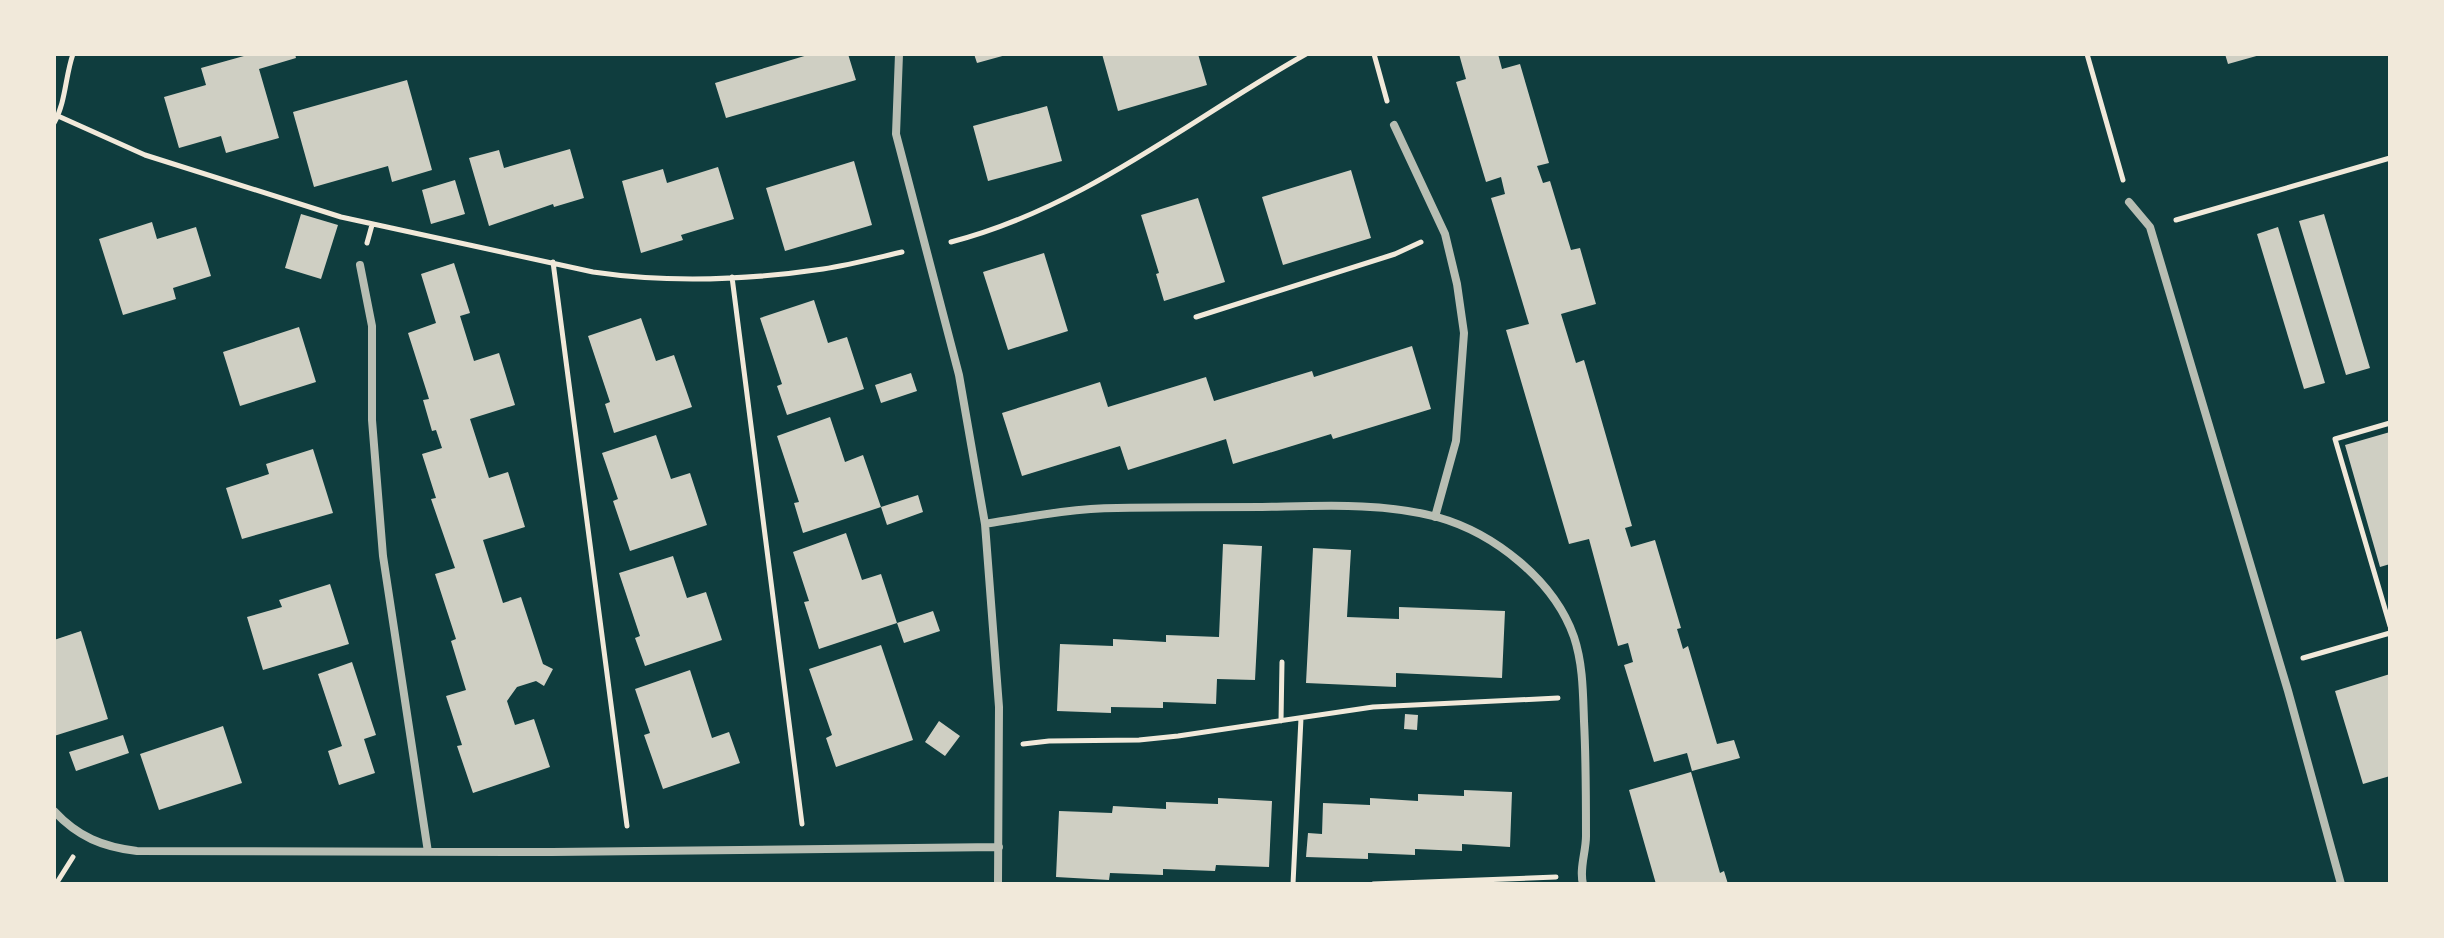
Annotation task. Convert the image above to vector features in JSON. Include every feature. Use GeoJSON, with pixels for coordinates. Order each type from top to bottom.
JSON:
{"type":"FeatureCollection","features":[{"type":"Feature","properties":{"kind":"street"},"geometry":{"type":"LineString","coordinates":[[899,54],[896,134],[959,375],[985,524],[1000,747],[998,884]]}},
{"type":"Feature","properties":{"kind":"street"},"geometry":{"type":"LineString","coordinates":[[1394,125],[1445,234],[1464,333],[1456,441],[1435,517]]}},
{"type":"Feature","properties":{"kind":"street"},"geometry":{"type":"LineString","coordinates":[[2129,202],[2150,227],[2280,665],[2341,884]]}},
{"type":"Feature","properties":{"kind":"street"},"geometry":{"type":"LineString","coordinates":[[360,265],[372,326],[372,420],[383,556],[428,852]]}},
{"type":"Feature","properties":{"kind":"street"},"geometry":{"type":"LineString","coordinates":[[985,524],[1115,508],[1372,509],[1435,517],[1474,532],[1514,558],[1552,598],[1573,636],[1581,665],[1583,697],[1586,841],[1582,880]]}},
{"type":"Feature","properties":{"kind":"street"},"geometry":{"type":"LineString","coordinates":[[54,811],[78,834],[120,849],[428,852],[999,847]]}},
{"type":"Feature","properties":{"kind":"path"},"geometry":{"type":"LineString","coordinates":[[54,123],[73,54]]}},
{"type":"Feature","properties":{"kind":"path"},"geometry":{"type":"LineString","coordinates":[[58,116],[145,155],[308,208],[372,225],[631,277],[732,277],[823,269],[991,230],[1042,212],[1103,179],[1306,54]]}},
{"type":"Feature","properties":{"kind":"path"},"geometry":{"type":"LineString","coordinates":[[1374,54],[1394,125]]}},
{"type":"Feature","properties":{"kind":"path"},"geometry":{"type":"LineString","coordinates":[[2087,54],[2129,202]]}},
{"type":"Feature","properties":{"kind":"path"},"geometry":{"type":"LineString","coordinates":[[2150,227],[2390,158]]}},
{"type":"Feature","properties":{"kind":"path"},"geometry":{"type":"LineString","coordinates":[[1196,317],[1395,254],[1445,234]]}},
{"type":"Feature","properties":{"kind":"path"},"geometry":{"type":"LineString","coordinates":[[553,262],[630,851]]}},
{"type":"Feature","properties":{"kind":"path"},"geometry":{"type":"LineString","coordinates":[[732,277],[806,849]]}},
{"type":"Feature","properties":{"kind":"path"},"geometry":{"type":"LineString","coordinates":[[2390,423],[2335,439],[2390,626]]}},
{"type":"Feature","properties":{"kind":"path"},"geometry":{"type":"LineString","coordinates":[[2280,665],[2390,633]]}},
{"type":"Feature","properties":{"kind":"path"},"geometry":{"type":"LineString","coordinates":[[1281,721],[1282,662]]}},
{"type":"Feature","properties":{"kind":"path"},"geometry":{"type":"LineString","coordinates":[[1000,747],[1049,741],[1139,740],[1373,707],[1583,697]]}},
{"type":"Feature","properties":{"kind":"path"},"geometry":{"type":"LineString","coordinates":[[1293,884],[1301,718]]}},
{"type":"Feature","properties":{"kind":"path"},"geometry":{"type":"LineString","coordinates":[[1373,884],[1582,880]]}},
{"type":"Feature","properties":{"kind":"building"},"geometry":{"type":"Polygon","coordinates":[[[251,54],[295,54],[296,58],[259,69],[279,138],[226,153],[221,136],[179,148],[164,97],[206,85],[201,68],[251,54]]]}},
{"type":"Feature","properties":{"kind":"building"},"geometry":{"type":"Polygon","coordinates":[[[811,54],[848,54],[856,80],[726,118],[715,83],[811,54]]]}},
{"type":"Feature","properties":{"kind":"building"},"geometry":{"type":"Polygon","coordinates":[[[974,54],[1006,54],[1006,55],[977,63],[974,54]]]}},
{"type":"Feature","properties":{"kind":"building"},"geometry":{"type":"Polygon","coordinates":[[[1102,54],[1198,54],[1207,85],[1118,111],[1102,54]]]}},
{"type":"Feature","properties":{"kind":"building"},"geometry":{"type":"Polygon","coordinates":[[[1459,54],[1498,54],[1502,69],[1520,64],[1549,163],[1537,166],[1543,183],[1550,181],[1571,250],[1580,248],[1596,304],[1561,314],[1576,363],[1584,360],[1632,526],[1625,528],[1631,547],[1655,540],[1681,628],[1677,629],[1683,649],[1688,646],[1717,744],[1734,740],[1740,758],[1692,771],[1687,753],[1654,762],[1624,665],[1633,662],[1628,643],[1618,646],[1589,539],[1569,544],[1506,330],[1529,324],[1491,198],[1505,194],[1501,177],[1486,182],[1456,82],[1466,79],[1459,54]]]}},
{"type":"Feature","properties":{"kind":"building"},"geometry":{"type":"Polygon","coordinates":[[[2225,54],[2260,54],[2260,55],[2228,64],[2225,54]]]}},
{"type":"Feature","properties":{"kind":"building"},"geometry":{"type":"Polygon","coordinates":[[[407,80],[432,170],[392,182],[388,166],[314,187],[293,112],[407,80]]]}},
{"type":"Feature","properties":{"kind":"building"},"geometry":{"type":"Polygon","coordinates":[[[1047,106],[1062,161],[988,181],[973,126],[1047,106]]]}},
{"type":"Feature","properties":{"kind":"building"},"geometry":{"type":"Polygon","coordinates":[[[570,149],[584,198],[554,207],[553,204],[489,226],[469,158],[499,150],[504,168],[570,149]]]}},
{"type":"Feature","properties":{"kind":"building"},"geometry":{"type":"Polygon","coordinates":[[[854,161],[872,225],[785,251],[766,188],[854,161]]]}},
{"type":"Feature","properties":{"kind":"building"},"geometry":{"type":"Polygon","coordinates":[[[718,167],[734,219],[681,235],[683,240],[641,253],[622,181],[663,169],[667,183],[718,167]]]}},
{"type":"Feature","properties":{"kind":"building"},"geometry":{"type":"Polygon","coordinates":[[[1351,170],[1371,238],[1283,265],[1262,197],[1351,170]]]}},
{"type":"Feature","properties":{"kind":"building"},"geometry":{"type":"Polygon","coordinates":[[[455,180],[465,214],[431,224],[422,190],[455,180]]]}},
{"type":"Feature","properties":{"kind":"building"},"geometry":{"type":"Polygon","coordinates":[[[1198,198],[1225,282],[1164,301],[1156,274],[1159,273],[1141,215],[1198,198]]]}},
{"type":"Feature","properties":{"kind":"building"},"geometry":{"type":"Polygon","coordinates":[[[301,214],[338,225],[321,279],[285,268],[301,214]]]}},
{"type":"Feature","properties":{"kind":"building"},"geometry":{"type":"Polygon","coordinates":[[[2324,214],[2370,368],[2346,375],[2299,221],[2324,214]]]}},
{"type":"Feature","properties":{"kind":"building"},"geometry":{"type":"Polygon","coordinates":[[[152,222],[157,239],[196,227],[211,276],[173,288],[176,299],[123,315],[99,239],[152,222]]]}},
{"type":"Feature","properties":{"kind":"building"},"geometry":{"type":"Polygon","coordinates":[[[2278,227],[2325,383],[2304,389],[2257,234],[2278,227]]]}},
{"type":"Feature","properties":{"kind":"building"},"geometry":{"type":"Polygon","coordinates":[[[1044,253],[1068,331],[1008,350],[983,272],[1044,253]]]}},
{"type":"Feature","properties":{"kind":"building"},"geometry":{"type":"Polygon","coordinates":[[[454,263],[470,313],[460,316],[474,361],[499,353],[515,405],[470,419],[489,478],[508,472],[525,527],[483,540],[503,603],[521,597],[543,664],[553,669],[544,686],[536,681],[517,687],[507,701],[515,725],[534,719],[550,767],[473,793],[457,746],[462,745],[446,696],[466,690],[451,641],[456,639],[435,574],[455,568],[431,499],[436,498],[422,454],[442,448],[436,430],[432,431],[423,400],[429,399],[408,333],[436,323],[421,274],[454,263]]]}},
{"type":"Feature","properties":{"kind":"building"},"geometry":{"type":"Polygon","coordinates":[[[814,300],[828,343],[847,337],[864,389],[787,415],[777,386],[782,384],[760,318],[814,300]]]}},
{"type":"Feature","properties":{"kind":"building"},"geometry":{"type":"Polygon","coordinates":[[[641,318],[656,361],[674,355],[692,407],[614,433],[605,404],[610,402],[588,336],[641,318]]]}},
{"type":"Feature","properties":{"kind":"building"},"geometry":{"type":"Polygon","coordinates":[[[299,327],[316,382],[240,406],[223,352],[299,327]]]}},
{"type":"Feature","properties":{"kind":"building"},"geometry":{"type":"Polygon","coordinates":[[[1412,346],[1431,409],[1333,439],[1331,434],[1233,464],[1226,439],[1128,470],[1120,446],[1022,476],[1002,413],[1100,382],[1108,407],[1206,377],[1214,401],[1312,371],[1314,377],[1412,346]]]}},
{"type":"Feature","properties":{"kind":"building"},"geometry":{"type":"Polygon","coordinates":[[[911,373],[917,391],[881,403],[875,385],[911,373]]]}},
{"type":"Feature","properties":{"kind":"building"},"geometry":{"type":"Polygon","coordinates":[[[830,417],[845,462],[863,455],[881,507],[803,533],[794,503],[799,502],[777,436],[830,417]]]}},
{"type":"Feature","properties":{"kind":"building"},"geometry":{"type":"Polygon","coordinates":[[[2390,432],[2390,564],[2380,567],[2345,445],[2390,432]]]}},
{"type":"Feature","properties":{"kind":"building"},"geometry":{"type":"Polygon","coordinates":[[[656,435],[671,479],[690,473],[707,525],[630,551],[613,501],[618,499],[602,453],[656,435]]]}},
{"type":"Feature","properties":{"kind":"building"},"geometry":{"type":"Polygon","coordinates":[[[313,449],[333,513],[242,539],[226,488],[269,474],[266,464],[313,449]]]}},
{"type":"Feature","properties":{"kind":"building"},"geometry":{"type":"Polygon","coordinates":[[[918,495],[923,512],[887,525],[881,507],[918,495]]]}},
{"type":"Feature","properties":{"kind":"building"},"geometry":{"type":"Polygon","coordinates":[[[846,533],[862,580],[881,574],[897,623],[819,649],[804,602],[809,601],[793,552],[846,533]]]}},
{"type":"Feature","properties":{"kind":"building"},"geometry":{"type":"Polygon","coordinates":[[[1223,544],[1262,546],[1255,680],[1217,679],[1216,704],[1163,702],[1163,708],[1111,707],[1111,713],[1057,711],[1060,644],[1113,646],[1113,639],[1166,642],[1166,635],[1219,637],[1223,544]]]}},
{"type":"Feature","properties":{"kind":"building"},"geometry":{"type":"Polygon","coordinates":[[[1313,548],[1351,550],[1347,617],[1399,619],[1399,607],[1505,611],[1502,678],[1396,673],[1396,687],[1306,683],[1313,548]]]}},
{"type":"Feature","properties":{"kind":"building"},"geometry":{"type":"Polygon","coordinates":[[[673,556],[687,598],[706,592],[722,640],[645,666],[635,638],[640,636],[619,573],[673,556]]]}},
{"type":"Feature","properties":{"kind":"building"},"geometry":{"type":"Polygon","coordinates":[[[330,584],[349,644],[263,670],[247,617],[282,607],[279,600],[330,584]]]}},
{"type":"Feature","properties":{"kind":"building"},"geometry":{"type":"Polygon","coordinates":[[[933,611],[940,631],[904,643],[897,623],[933,611]]]}},
{"type":"Feature","properties":{"kind":"building"},"geometry":{"type":"Polygon","coordinates":[[[81,631],[108,719],[54,736],[54,640],[81,631]]]}},
{"type":"Feature","properties":{"kind":"building"},"geometry":{"type":"Polygon","coordinates":[[[881,645],[913,740],[836,767],[826,738],[832,735],[809,669],[881,645]]]}},
{"type":"Feature","properties":{"kind":"building"},"geometry":{"type":"Polygon","coordinates":[[[352,662],[376,735],[364,739],[375,773],[339,785],[328,751],[342,746],[318,674],[352,662]]]}},
{"type":"Feature","properties":{"kind":"building"},"geometry":{"type":"Polygon","coordinates":[[[690,670],[712,738],[729,732],[740,763],[663,789],[644,735],[650,733],[635,689],[690,670]]]}},
{"type":"Feature","properties":{"kind":"building"},"geometry":{"type":"Polygon","coordinates":[[[2390,674],[2390,776],[2363,784],[2335,691],[2390,674]]]}},
{"type":"Feature","properties":{"kind":"building"},"geometry":{"type":"Polygon","coordinates":[[[1405,714],[1418,715],[1417,730],[1404,729],[1405,714]]]}},
{"type":"Feature","properties":{"kind":"building"},"geometry":{"type":"Polygon","coordinates":[[[939,721],[960,736],[945,756],[925,742],[939,721]]]}},
{"type":"Feature","properties":{"kind":"building"},"geometry":{"type":"Polygon","coordinates":[[[223,726],[242,783],[159,810],[140,754],[223,726]]]}},
{"type":"Feature","properties":{"kind":"building"},"geometry":{"type":"Polygon","coordinates":[[[123,735],[129,753],[76,771],[69,752],[123,735]]]}},
{"type":"Feature","properties":{"kind":"building"},"geometry":{"type":"Polygon","coordinates":[[[1691,772],[1720,873],[1724,871],[1728,884],[1656,884],[1629,790],[1691,772]]]}},
{"type":"Feature","properties":{"kind":"building"},"geometry":{"type":"Polygon","coordinates":[[[1464,790],[1512,792],[1510,847],[1462,844],[1462,851],[1415,849],[1415,855],[1368,853],[1368,859],[1306,857],[1308,833],[1322,834],[1323,803],[1370,805],[1370,798],[1418,801],[1418,794],[1464,796],[1464,790]]]}},
{"type":"Feature","properties":{"kind":"building"},"geometry":{"type":"Polygon","coordinates":[[[1218,798],[1272,801],[1269,867],[1216,865],[1215,871],[1163,869],[1163,875],[1110,873],[1109,880],[1056,877],[1059,811],[1112,813],[1113,806],[1166,809],[1166,802],[1218,804],[1218,798]]]}}]}
